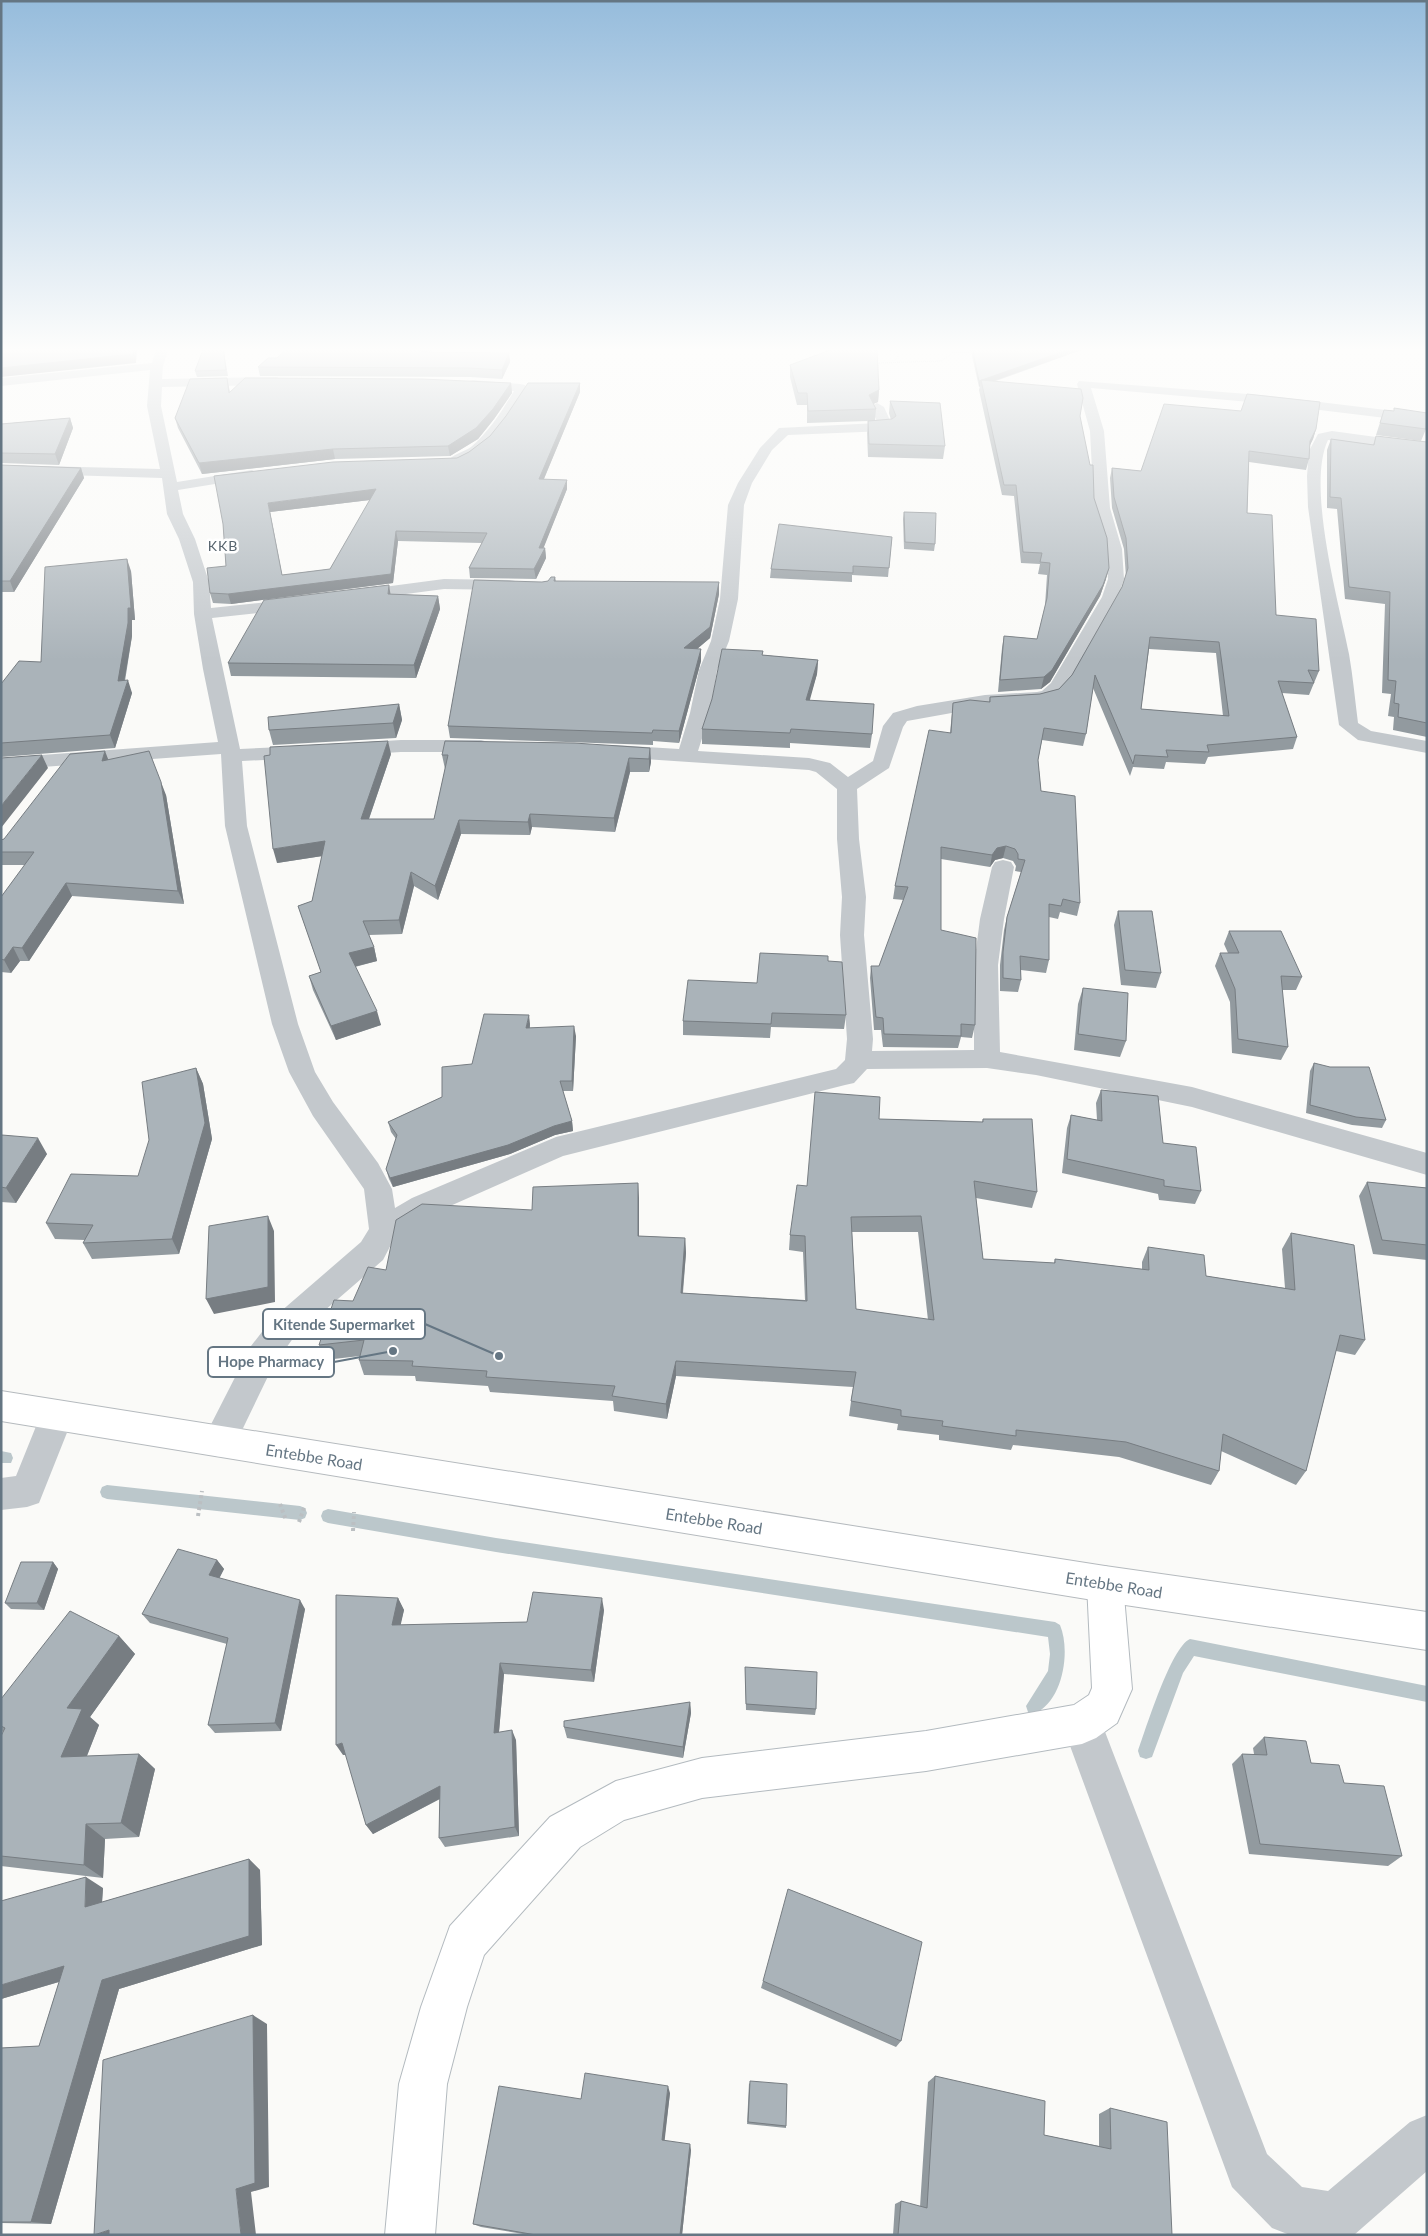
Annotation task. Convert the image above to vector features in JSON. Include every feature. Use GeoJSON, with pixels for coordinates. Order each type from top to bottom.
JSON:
{"type":"FeatureCollection","features":[{"type":"Feature","properties":{"kind":"main road","name":"Entebbe Road"},"geometry":{"type":"LineString","coordinates":[[1,1406],[1105,1584],[1427,1631]]}},
{"type":"Feature","properties":{"kind":"main road"},"geometry":{"type":"LineString","coordinates":[[410,2235],[423,2084],[444,2007],[466,1942],[565,1832],[616,1802],[702,1778],[926,1751],[1082,1724],[1103,1709],[1112,1689],[1105,1584]]}},
{"type":"Feature","properties":{"kind":"street"},"geometry":{"type":"LineString","coordinates":[[164,451],[175,514],[187,539],[201,582],[203,614],[212,670],[231,751],[236,826],[263,942],[293,1050],[302,1072],[323,1109],[356,1152],[375,1183],[378,1189],[384,1229]]}},
{"type":"Feature","properties":{"kind":"street"},"geometry":{"type":"LineString","coordinates":[[443,462],[466,458],[474,451]]}},
{"type":"Feature","properties":{"kind":"street"},"geometry":{"type":"LineString","coordinates":[[687,755],[700,713],[708,670],[720,641],[729,599],[736,505],[745,484],[765,451]]}},
{"type":"Feature","properties":{"kind":"street"},"geometry":{"type":"LineString","coordinates":[[846,787],[882,764],[893,726],[900,717],[917,712],[985,702],[1037,698],[1049,695],[1059,686],[1110,598],[1116,579],[1114,549],[1102,508],[1099,451]]}},
{"type":"Feature","properties":{"kind":"street"},"geometry":{"type":"LineString","coordinates":[[1317,451],[1315,508],[1324,579],[1340,657],[1349,725],[1365,736],[1427,747]]}},
{"type":"Feature","properties":{"kind":"street"},"geometry":{"type":"LineString","coordinates":[[1,469],[169,481],[263,473]]}},
{"type":"Feature","properties":{"kind":"street"},"geometry":{"type":"LineString","coordinates":[[341,598],[444,584],[526,586]]}},
{"type":"Feature","properties":{"kind":"street"},"geometry":{"type":"LineString","coordinates":[[203,614],[312,602]]}},
{"type":"Feature","properties":{"kind":"street"},"geometry":{"type":"LineString","coordinates":[[1,764],[231,751],[330,750],[402,746],[498,746]]}},
{"type":"Feature","properties":{"kind":"street"},"geometry":{"type":"LineString","coordinates":[[220,1442],[262,1356],[283,1328],[372,1251],[384,1229],[422,1206],[556,1147],[845,1076],[854,1068],[858,1060],[860,1038],[852,935],[854,897],[848,839],[846,787],[824,767],[809,764],[594,749]]}},
{"type":"Feature","properties":{"kind":"street"},"geometry":{"type":"LineString","coordinates":[[51,778],[68,759]]}},
{"type":"Feature","properties":{"kind":"street"},"geometry":{"type":"LineString","coordinates":[[987,1059],[986,965],[992,919],[1003,867]]}},
{"type":"Feature","properties":{"kind":"street"},"geometry":{"type":"LineString","coordinates":[[858,1060],[987,1059],[1105,1078],[1192,1098],[1427,1164]]}},
{"type":"Feature","properties":{"kind":"street"},"geometry":{"type":"LineString","coordinates":[[1,1494],[27,1491],[57,1414]]}},
{"type":"Feature","properties":{"kind":"street"},"geometry":{"type":"LineString","coordinates":[[1082,1724],[1249,2170],[1290,2210],[1336,2217],[1427,2139]]}},
{"type":"Feature","properties":{"kind":"path"},"geometry":{"type":"LineString","coordinates":[[198,1516],[202,1490]]}},
{"type":"Feature","properties":{"kind":"path"},"geometry":{"type":"LineString","coordinates":[[280,1504],[286,1520]]}},
{"type":"Feature","properties":{"kind":"path"},"geometry":{"type":"LineString","coordinates":[[299,1522],[305,1505]]}},
{"type":"Feature","properties":{"kind":"path"},"geometry":{"type":"LineString","coordinates":[[353,1531],[354,1512]]}},
{"type":"Feature","properties":{"kind":"building"},"geometry":{"type":"Polygon","coordinates":[[[1,451],[56,451],[55,454],[1,453],[1,451]]]}},
{"type":"Feature","properties":{"kind":"building"},"geometry":{"type":"Polygon","coordinates":[[[193,451],[311,451],[199,463],[193,451]]]}},
{"type":"Feature","properties":{"kind":"building"},"geometry":{"type":"Polygon","coordinates":[[[551,451],[539,479],[567,480],[539,548],[545,548],[534,569],[469,568],[487,533],[396,531],[391,574],[228,594],[210,593],[207,568],[226,566],[223,524],[214,476],[333,462],[457,458],[469,452],[551,451]],[[376,489],[268,503],[282,575],[330,569],[376,489]]]}},
{"type":"Feature","properties":{"kind":"building"},"geometry":{"type":"Polygon","coordinates":[[[997,451],[1087,451],[1090,465],[1093,465],[1094,498],[1107,538],[1109,568],[1103,585],[1052,670],[1044,677],[1000,680],[1004,636],[1037,639],[1047,598],[1050,563],[1040,562],[1042,553],[1023,552],[1016,485],[1004,485],[997,451]]]}},
{"type":"Feature","properties":{"kind":"building"},"geometry":{"type":"Polygon","coordinates":[[[1148,451],[1249,451],[1247,513],[1272,515],[1276,615],[1316,619],[1319,671],[1308,670],[1314,683],[1278,681],[1297,737],[1207,745],[1209,752],[1166,750],[1168,757],[1135,755],[1133,764],[1095,675],[1086,734],[1044,728],[1038,760],[1041,791],[1075,796],[1080,903],[1063,899],[1061,906],[1049,904],[1049,960],[1020,956],[1021,980],[1003,978],[1003,952],[1007,917],[1025,860],[1018,859],[1015,849],[1006,846],[997,848],[992,855],[941,847],[941,930],[976,938],[975,1025],[961,1024],[961,1036],[884,1034],[883,1018],[876,1017],[871,966],[879,966],[908,887],[895,886],[929,730],[951,733],[953,703],[970,700],[990,702],[990,697],[1040,694],[1059,689],[1072,675],[1122,587],[1128,568],[1126,538],[1114,497],[1112,468],[1141,471],[1148,451]],[[1150,637],[1141,709],[1229,716],[1219,642],[1150,637]]]}},
{"type":"Feature","properties":{"kind":"building"},"geometry":{"type":"Polygon","coordinates":[[[1252,451],[1309,451],[1309,459],[1252,451]]]}},
{"type":"Feature","properties":{"kind":"building"},"geometry":{"type":"Polygon","coordinates":[[[1331,451],[1427,451],[1427,723],[1398,717],[1399,704],[1394,703],[1396,681],[1388,680],[1390,592],[1349,587],[1341,498],[1330,497],[1331,451]]]}},
{"type":"Feature","properties":{"kind":"building"},"geometry":{"type":"Polygon","coordinates":[[[1,465],[81,468],[10,581],[1,581],[1,465]]]}},
{"type":"Feature","properties":{"kind":"building"},"geometry":{"type":"Polygon","coordinates":[[[904,512],[936,513],[935,544],[905,542],[904,512]]]}},
{"type":"Feature","properties":{"kind":"building"},"geometry":{"type":"Polygon","coordinates":[[[779,524],[892,537],[889,568],[853,566],[853,573],[771,569],[779,524]]]}},
{"type":"Feature","properties":{"kind":"building"},"geometry":{"type":"Polygon","coordinates":[[[127,559],[131,608],[128,608],[128,623],[118,681],[128,680],[110,735],[1,743],[1,684],[19,661],[41,662],[45,567],[127,559]]]}},
{"type":"Feature","properties":{"kind":"building"},"geometry":{"type":"Polygon","coordinates":[[[551,577],[555,577],[554,581],[719,582],[710,627],[684,648],[701,649],[679,731],[653,730],[652,733],[448,726],[474,580],[542,582],[548,581],[551,577]]]}},
{"type":"Feature","properties":{"kind":"building"},"geometry":{"type":"Polygon","coordinates":[[[389,585],[388,594],[438,596],[414,665],[228,663],[264,600],[389,585]]]}},
{"type":"Feature","properties":{"kind":"building"},"geometry":{"type":"Polygon","coordinates":[[[722,649],[763,651],[762,655],[818,660],[806,700],[874,704],[872,734],[791,729],[790,733],[702,729],[712,699],[722,649]]]}},
{"type":"Feature","properties":{"kind":"building"},"geometry":{"type":"Polygon","coordinates":[[[399,704],[393,723],[269,730],[268,717],[399,704]]]}},
{"type":"Feature","properties":{"kind":"building"},"geometry":{"type":"Polygon","coordinates":[[[388,741],[361,819],[434,819],[448,755],[442,755],[445,741],[574,743],[650,748],[649,759],[629,758],[614,818],[530,814],[528,822],[459,820],[435,886],[411,872],[399,920],[363,921],[374,947],[349,953],[377,1011],[331,1026],[309,976],[321,972],[298,906],[312,901],[325,841],[273,849],[264,756],[270,755],[270,747],[388,741]]]}},
{"type":"Feature","properties":{"kind":"building"},"geometry":{"type":"Polygon","coordinates":[[[105,751],[102,761],[149,751],[161,782],[178,891],[66,883],[22,948],[13,947],[4,960],[1,959],[1,897],[34,852],[1,852],[1,840],[4,839],[70,754],[105,751]]]}},
{"type":"Feature","properties":{"kind":"building"},"geometry":{"type":"Polygon","coordinates":[[[42,755],[1,806],[1,758],[42,755]]]}},
{"type":"Feature","properties":{"kind":"building"},"geometry":{"type":"Polygon","coordinates":[[[1118,911],[1152,911],[1161,973],[1125,970],[1118,911]]]}},
{"type":"Feature","properties":{"kind":"building"},"geometry":{"type":"Polygon","coordinates":[[[1229,931],[1281,931],[1302,977],[1281,976],[1288,1047],[1238,1039],[1235,989],[1220,953],[1239,953],[1229,931]]]}},
{"type":"Feature","properties":{"kind":"building"},"geometry":{"type":"Polygon","coordinates":[[[760,953],[828,956],[828,961],[842,962],[846,1015],[772,1013],[771,1024],[683,1021],[688,980],[757,983],[760,953]]]}},
{"type":"Feature","properties":{"kind":"building"},"geometry":{"type":"Polygon","coordinates":[[[1083,988],[1128,993],[1126,1041],[1078,1034],[1083,988]]]}},
{"type":"Feature","properties":{"kind":"building"},"geometry":{"type":"Polygon","coordinates":[[[484,1014],[529,1015],[526,1028],[574,1026],[572,1081],[560,1081],[572,1121],[554,1126],[508,1145],[390,1178],[386,1169],[397,1135],[388,1122],[442,1097],[442,1067],[472,1064],[484,1014]]]}},
{"type":"Feature","properties":{"kind":"building"},"geometry":{"type":"Polygon","coordinates":[[[1314,1063],[1330,1067],[1369,1067],[1386,1120],[1356,1117],[1310,1105],[1314,1063]]]}},
{"type":"Feature","properties":{"kind":"building"},"geometry":{"type":"Polygon","coordinates":[[[196,1068],[205,1123],[172,1239],[83,1243],[93,1225],[46,1223],[71,1174],[138,1176],[149,1140],[142,1082],[196,1068]]]}},
{"type":"Feature","properties":{"kind":"building"},"geometry":{"type":"Polygon","coordinates":[[[1101,1090],[1158,1096],[1163,1143],[1196,1147],[1201,1191],[1164,1186],[1164,1180],[1067,1159],[1071,1115],[1102,1121],[1101,1090]]]}},
{"type":"Feature","properties":{"kind":"building"},"geometry":{"type":"Polygon","coordinates":[[[815,1092],[880,1097],[879,1119],[983,1122],[983,1119],[1032,1119],[1037,1192],[974,1181],[983,1259],[1055,1263],[1055,1259],[1149,1270],[1148,1247],[1204,1255],[1206,1276],[1295,1290],[1291,1233],[1354,1245],[1365,1340],[1340,1335],[1306,1471],[1223,1434],[1219,1471],[1126,1442],[1016,1430],[1016,1436],[942,1426],[943,1421],[901,1416],[901,1410],[851,1401],[856,1372],[676,1361],[666,1404],[612,1396],[615,1386],[486,1377],[487,1371],[412,1366],[413,1361],[359,1360],[364,1340],[319,1345],[334,1300],[353,1301],[368,1267],[386,1270],[396,1220],[422,1204],[532,1210],[533,1187],[638,1183],[638,1236],[685,1238],[681,1293],[807,1301],[805,1236],[790,1235],[797,1185],[807,1186],[815,1092]],[[921,1216],[851,1217],[856,1309],[934,1320],[921,1216]]]}},
{"type":"Feature","properties":{"kind":"building"},"geometry":{"type":"Polygon","coordinates":[[[2,1135],[38,1138],[6,1188],[1,1187],[2,1135]]]}},
{"type":"Feature","properties":{"kind":"building"},"geometry":{"type":"Polygon","coordinates":[[[1367,1182],[1427,1188],[1427,1245],[1382,1240],[1367,1182]]]}},
{"type":"Feature","properties":{"kind":"building"},"geometry":{"type":"Polygon","coordinates":[[[268,1216],[268,1287],[206,1299],[209,1226],[268,1216]]]}},
{"type":"Feature","properties":{"kind":"building"},"geometry":{"type":"Polygon","coordinates":[[[178,1549],[217,1560],[209,1575],[300,1600],[275,1723],[208,1725],[228,1638],[142,1614],[178,1549]]]}},
{"type":"Feature","properties":{"kind":"building"},"geometry":{"type":"Polygon","coordinates":[[[21,1562],[53,1562],[37,1603],[5,1603],[21,1562]]]}},
{"type":"Feature","properties":{"kind":"building"},"geometry":{"type":"Polygon","coordinates":[[[533,1592],[602,1598],[591,1670],[500,1663],[494,1733],[512,1730],[515,1827],[439,1838],[440,1786],[366,1825],[342,1743],[336,1745],[336,1595],[398,1598],[392,1625],[527,1622],[533,1592]]]}},
{"type":"Feature","properties":{"kind":"building"},"geometry":{"type":"Polygon","coordinates":[[[70,1611],[119,1636],[67,1708],[82,1709],[61,1757],[139,1754],[121,1823],[86,1824],[84,1865],[1,1856],[1,1736],[5,1728],[1,1726],[1,1699],[70,1611]]]}},
{"type":"Feature","properties":{"kind":"building"},"geometry":{"type":"Polygon","coordinates":[[[745,1667],[817,1672],[816,1709],[746,1704],[745,1667]]]}},
{"type":"Feature","properties":{"kind":"building"},"geometry":{"type":"Polygon","coordinates":[[[690,1702],[683,1747],[564,1727],[564,1721],[690,1702]]]}},
{"type":"Feature","properties":{"kind":"building"},"geometry":{"type":"Polygon","coordinates":[[[1264,1737],[1306,1741],[1311,1763],[1339,1765],[1344,1783],[1384,1786],[1402,1856],[1260,1844],[1242,1754],[1267,1755],[1264,1737]]]}},
{"type":"Feature","properties":{"kind":"building"},"geometry":{"type":"Polygon","coordinates":[[[249,1859],[249,1936],[102,1980],[31,2222],[1,2222],[1,2048],[39,2046],[64,1966],[1,1985],[1,1901],[86,1877],[85,1907],[249,1859]]]}},
{"type":"Feature","properties":{"kind":"building"},"geometry":{"type":"Polygon","coordinates":[[[788,1889],[922,1942],[901,2041],[763,1981],[788,1889]]]}},
{"type":"Feature","properties":{"kind":"building"},"geometry":{"type":"Polygon","coordinates":[[[253,2015],[255,2183],[236,2189],[241,2235],[109,2235],[109,2230],[94,2235],[103,2060],[253,2015]]]}},
{"type":"Feature","properties":{"kind":"building"},"geometry":{"type":"Polygon","coordinates":[[[585,2073],[668,2086],[662,2140],[690,2144],[680,2235],[536,2235],[473,2224],[499,2086],[581,2099],[585,2073]]]}},
{"type":"Feature","properties":{"kind":"building"},"geometry":{"type":"Polygon","coordinates":[[[935,2076],[1045,2101],[1044,2135],[1111,2149],[1110,2108],[1167,2122],[1172,2235],[898,2235],[901,2201],[927,2208],[935,2076]]]}},
{"type":"Feature","properties":{"kind":"building"},"geometry":{"type":"Polygon","coordinates":[[[750,2081],[787,2084],[786,2126],[748,2122],[750,2081]]]}},
{"type":"Feature","properties":{"kind":"waterway"},"geometry":{"type":"LineString","coordinates":[[1,1457],[6,1458]]}},
{"type":"Feature","properties":{"kind":"waterway"},"geometry":{"type":"LineString","coordinates":[[107,1492],[300,1513]]}},
{"type":"Feature","properties":{"kind":"waterway"},"geometry":{"type":"LineString","coordinates":[[328,1516],[496,1545],[1055,1630],[1058,1654],[1056,1671],[1049,1688],[1034,1706]]}},
{"type":"Feature","properties":{"kind":"waterway"},"geometry":{"type":"LineString","coordinates":[[1146,1751],[1177,1668],[1190,1647],[1427,1694]]}},
{"type":"Feature","properties":{"kind":"place","name":"Hope Pharmacy"},"geometry":{"type":"Point","coordinates":[393,1351]}},
{"type":"Feature","properties":{"kind":"place","name":"Kitende Supermarket"},"geometry":{"type":"Point","coordinates":[499,1356]}},
{"type":"Feature","properties":{"kind":"district","name":"KKB"},"geometry":{"type":"Point","coordinates":[223,546]}}]}
